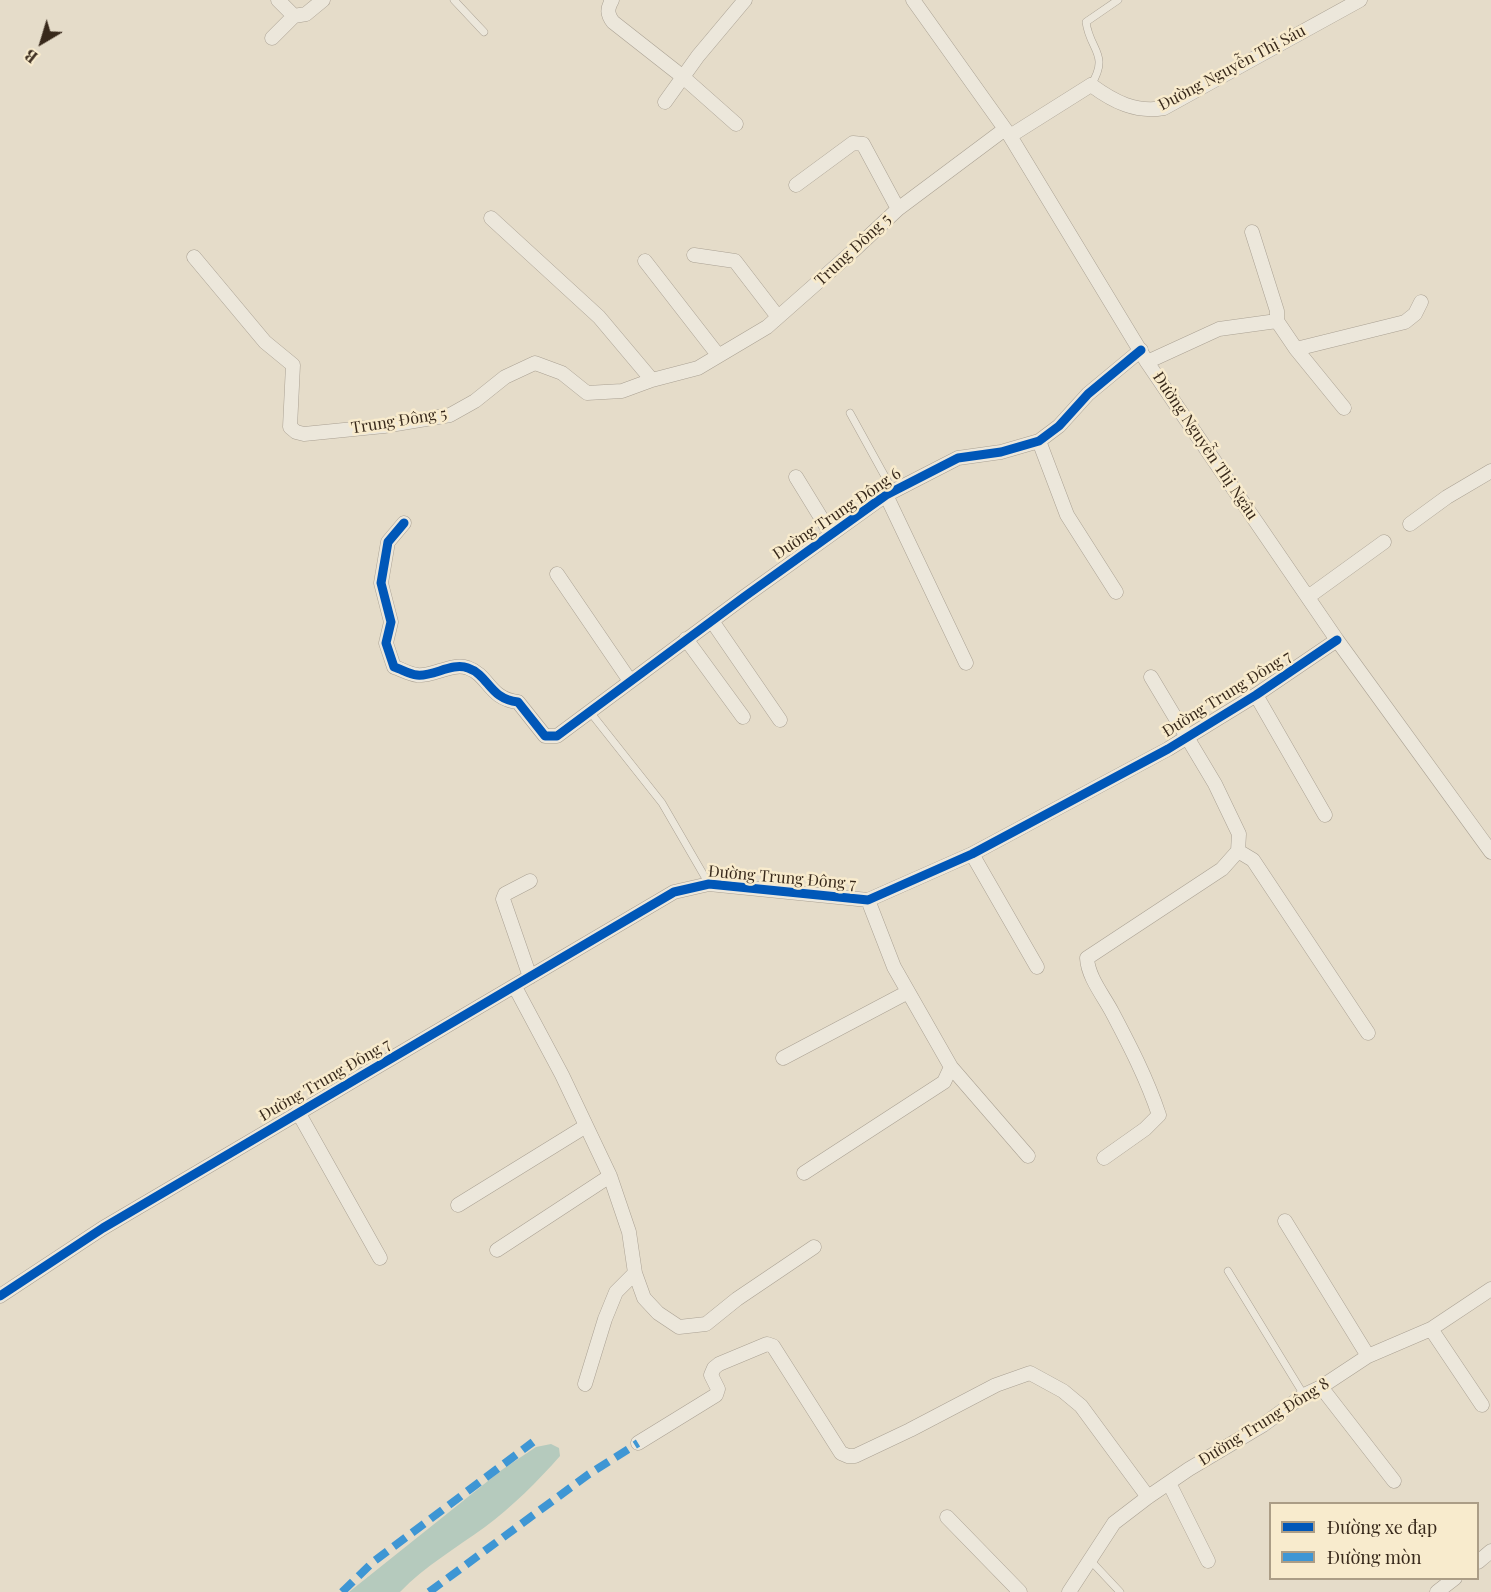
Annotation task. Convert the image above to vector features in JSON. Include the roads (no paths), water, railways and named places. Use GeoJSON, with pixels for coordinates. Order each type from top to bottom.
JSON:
{"type":"FeatureCollection","features":[{"type":"Feature","properties":{"kind":"street"},"geometry":{"type":"LineString","coordinates":[[278,0],[294,16]]}},
{"type":"Feature","properties":{"kind":"street"},"geometry":{"type":"LineString","coordinates":[[272,38],[294,16],[306,14],[323,0]]}},
{"type":"Feature","properties":{"kind":"street"},"geometry":{"type":"LineString","coordinates":[[612,0],[608,8],[608,15],[613,22],[683,77],[736,124]]}},
{"type":"Feature","properties":{"kind":"street"},"geometry":{"type":"LineString","coordinates":[[665,102],[744,0]]}},
{"type":"Feature","properties":{"kind":"street","name":"Đường Nguyễn Thị Ngâu"},"geometry":{"type":"LineString","coordinates":[[913,0],[1007,133],[1144,356],[1337,640],[1486,835],[1491,852]]}},
{"type":"Feature","properties":{"kind":"street","name":"Đường Nguyễn Thị Sáu"},"geometry":{"type":"LineString","coordinates":[[1091,86],[1112,100],[1147,111],[1164,108],[1360,0]]}},
{"type":"Feature","properties":{"kind":"street"},"geometry":{"type":"LineString","coordinates":[[1007,133],[1091,86]]}},
{"type":"Feature","properties":{"kind":"street","name":"Trung Đông 5"},"geometry":{"type":"LineString","coordinates":[[194,257],[265,342],[293,365],[290,427],[296,432],[304,434],[384,426],[450,416],[475,401],[505,377],[536,363],[562,374],[588,393],[622,391],[652,380],[698,368],[767,327],[898,209],[1007,133]]}},
{"type":"Feature","properties":{"kind":"street"},"geometry":{"type":"LineString","coordinates":[[796,185],[853,143],[863,144],[898,209]]}},
{"type":"Feature","properties":{"kind":"street"},"geometry":{"type":"LineString","coordinates":[[491,218],[598,317],[652,380]]}},
{"type":"Feature","properties":{"kind":"street"},"geometry":{"type":"LineString","coordinates":[[1252,232],[1277,311],[1277,321],[1296,349],[1344,408]]}},
{"type":"Feature","properties":{"kind":"street"},"geometry":{"type":"LineString","coordinates":[[694,255],[735,261],[778,317]]}},
{"type":"Feature","properties":{"kind":"street"},"geometry":{"type":"LineString","coordinates":[[645,261],[718,355]]}},
{"type":"Feature","properties":{"kind":"street"},"geometry":{"type":"LineString","coordinates":[[1296,349],[1405,322],[1415,314],[1421,302]]}},
{"type":"Feature","properties":{"kind":"street","name":"Đường Trung Đông 6"},"geometry":{"type":"LineString","coordinates":[[404,523],[388,542],[381,583],[391,622],[386,643],[394,667],[417,675],[466,667],[477,672],[489,688],[505,701],[518,702],[545,736],[556,736],[889,493],[958,458],[1001,452],[1039,441],[1059,426],[1088,394],[1144,356],[1219,329],[1277,321]]}},
{"type":"Feature","properties":{"kind":"street"},"geometry":{"type":"LineString","coordinates":[[1039,441],[1066,515],[1116,592]]}},
{"type":"Feature","properties":{"kind":"street"},"geometry":{"type":"LineString","coordinates":[[1410,524],[1447,497],[1491,471]]}},
{"type":"Feature","properties":{"kind":"street"},"geometry":{"type":"LineString","coordinates":[[796,477],[831,534]]}},
{"type":"Feature","properties":{"kind":"street"},"geometry":{"type":"LineString","coordinates":[[889,493],[966,663]]}},
{"type":"Feature","properties":{"kind":"street"},"geometry":{"type":"LineString","coordinates":[[1308,597],[1383,542]]}},
{"type":"Feature","properties":{"kind":"street"},"geometry":{"type":"LineString","coordinates":[[557,574],[630,681]]}},
{"type":"Feature","properties":{"kind":"street"},"geometry":{"type":"LineString","coordinates":[[712,621],[780,720]]}},
{"type":"Feature","properties":{"kind":"street"},"geometry":{"type":"LineString","coordinates":[[686,639],[743,717]]}},
{"type":"Feature","properties":{"kind":"street","name":"Đường Trung Đông 7"},"geometry":{"type":"LineString","coordinates":[[0,1296],[103,1228],[674,892],[710,884],[868,900],[972,854],[1185,738],[1256,695],[1337,640]]}},
{"type":"Feature","properties":{"kind":"street"},"geometry":{"type":"LineString","coordinates":[[1104,1158],[1145,1129],[1159,1115],[1143,1072],[1087,969],[1087,958],[1222,869],[1239,851],[1239,834],[1215,784],[1185,738],[1151,677]]}},
{"type":"Feature","properties":{"kind":"street"},"geometry":{"type":"LineString","coordinates":[[1256,695],[1325,815]]}},
{"type":"Feature","properties":{"kind":"street"},"geometry":{"type":"LineString","coordinates":[[1239,851],[1253,860],[1368,1033]]}},
{"type":"Feature","properties":{"kind":"street"},"geometry":{"type":"LineString","coordinates":[[972,854],[1037,967]]}},
{"type":"Feature","properties":{"kind":"street"},"geometry":{"type":"LineString","coordinates":[[530,881],[505,894],[502,899],[530,977]]}},
{"type":"Feature","properties":{"kind":"street"},"geometry":{"type":"LineString","coordinates":[[868,900],[894,967],[951,1067],[1028,1156]]}},
{"type":"Feature","properties":{"kind":"street"},"geometry":{"type":"LineString","coordinates":[[515,987],[562,1075],[610,1176],[629,1233],[635,1273],[644,1298],[658,1313],[679,1327],[706,1324],[737,1299],[814,1247]]}},
{"type":"Feature","properties":{"kind":"street"},"geometry":{"type":"LineString","coordinates":[[783,1058],[908,992]]}},
{"type":"Feature","properties":{"kind":"street"},"geometry":{"type":"LineString","coordinates":[[804,1173],[944,1082],[951,1067]]}},
{"type":"Feature","properties":{"kind":"street"},"geometry":{"type":"LineString","coordinates":[[298,1112],[380,1258]]}},
{"type":"Feature","properties":{"kind":"street"},"geometry":{"type":"LineString","coordinates":[[458,1205],[586,1126]]}},
{"type":"Feature","properties":{"kind":"street"},"geometry":{"type":"LineString","coordinates":[[497,1250],[610,1176]]}},
{"type":"Feature","properties":{"kind":"street"},"geometry":{"type":"LineString","coordinates":[[1286,1221],[1368,1356]]}},
{"type":"Feature","properties":{"kind":"street"},"geometry":{"type":"LineString","coordinates":[[585,1384],[605,1319],[616,1292],[635,1273]]}},
{"type":"Feature","properties":{"kind":"street","name":"Đường Trung Đông 8"},"geometry":{"type":"LineString","coordinates":[[1069,1592],[1114,1523],[1148,1497],[1368,1356],[1431,1329],[1491,1289]]}},
{"type":"Feature","properties":{"kind":"street"},"geometry":{"type":"LineString","coordinates":[[1431,1329],[1482,1405]]}},
{"type":"Feature","properties":{"kind":"street"},"geometry":{"type":"LineString","coordinates":[[638,1443],[716,1395],[718,1389],[711,1375],[719,1364],[767,1344],[773,1346],[841,1453],[848,1456],[855,1456],[910,1430],[996,1385],[1030,1373],[1063,1390],[1081,1406],[1148,1497]]}},
{"type":"Feature","properties":{"kind":"street"},"geometry":{"type":"LineString","coordinates":[[1321,1387],[1395,1481]]}},
{"type":"Feature","properties":{"kind":"street"},"geometry":{"type":"LineString","coordinates":[[1169,1483],[1208,1561]]}},
{"type":"Feature","properties":{"kind":"street"},"geometry":{"type":"LineString","coordinates":[[947,1517],[1020,1592]]}},
{"type":"Feature","properties":{"kind":"street"},"geometry":{"type":"LineString","coordinates":[[1479,1561],[1491,1551]]}},
{"type":"Feature","properties":{"kind":"street"},"geometry":{"type":"LineString","coordinates":[[1437,1592],[1452,1580]]}},
{"type":"Feature","properties":{"kind":"lane"},"geometry":{"type":"LineString","coordinates":[[454,0],[484,32]]}},
{"type":"Feature","properties":{"kind":"lane"},"geometry":{"type":"LineString","coordinates":[[1091,86],[1099,72],[1098,54],[1086,22],[1118,0]]}},
{"type":"Feature","properties":{"kind":"lane"},"geometry":{"type":"LineString","coordinates":[[849,413],[889,493]]}},
{"type":"Feature","properties":{"kind":"lane"},"geometry":{"type":"LineString","coordinates":[[589,711],[662,803],[710,884]]}},
{"type":"Feature","properties":{"kind":"lane"},"geometry":{"type":"LineString","coordinates":[[1228,1270],[1304,1395]]}},
{"type":"Feature","properties":{"kind":"lane"},"geometry":{"type":"LineString","coordinates":[[1090,1560],[1120,1592]]}}]}
